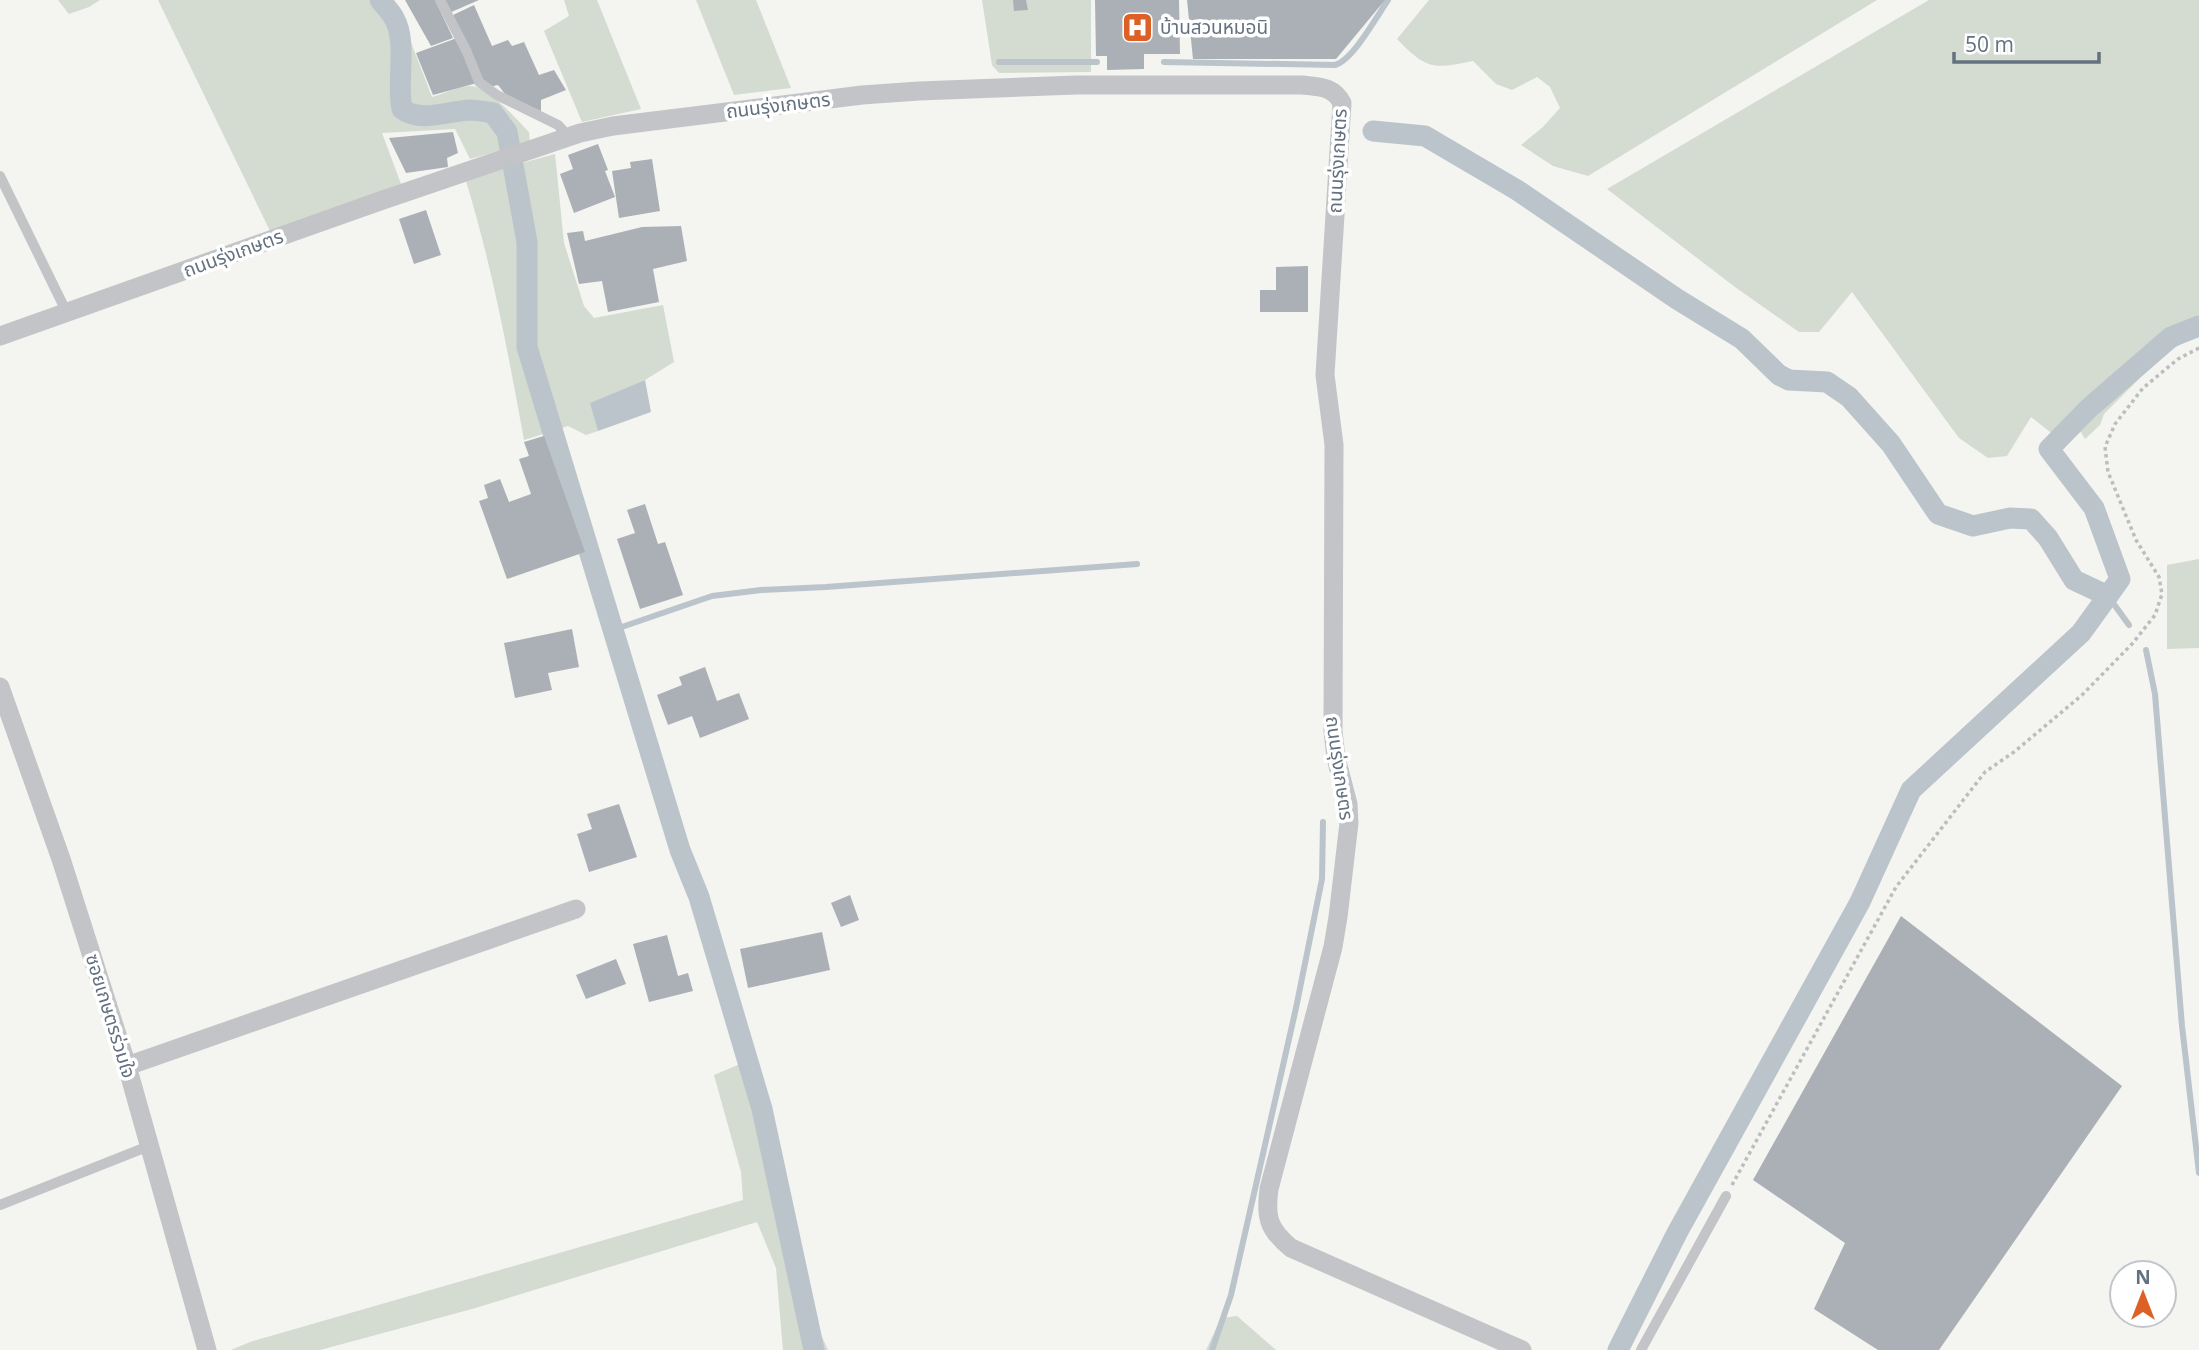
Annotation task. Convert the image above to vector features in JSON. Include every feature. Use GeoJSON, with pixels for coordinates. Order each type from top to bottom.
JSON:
{"type":"FeatureCollection","features":[{"type":"Feature","properties":{"kind":"street","name":"ถนนรุ่งเกษตร"},"geometry":{"type":"LineString","coordinates":[[0,337],[380,201],[569,137],[613,126],[862,95],[919,91],[1076,85],[1302,85],[1328,88],[1337,94],[1342,103],[1325,375],[1334,445],[1333,731],[1336,758],[1348,804],[1349,823],[1333,947],[1266,1208],[1271,1226],[1278,1237],[1291,1248],[1522,1350]]}},
{"type":"Feature","properties":{"kind":"street","name":"ซอยเกษตรร่วมใจ"},"geometry":{"type":"LineString","coordinates":[[0,687],[61,859],[127,1066],[207,1350]]}},
{"type":"Feature","properties":{"kind":"street"},"geometry":{"type":"LineString","coordinates":[[127,1066],[576,909]]}},
{"type":"Feature","properties":{"kind":"lane"},"geometry":{"type":"LineString","coordinates":[[440,0],[479,82],[497,95],[558,125],[569,137]]}},
{"type":"Feature","properties":{"kind":"lane"},"geometry":{"type":"LineString","coordinates":[[0,176],[67,313]]}},
{"type":"Feature","properties":{"kind":"lane"},"geometry":{"type":"LineString","coordinates":[[0,1205],[149,1146]]}},
{"type":"Feature","properties":{"kind":"lane"},"geometry":{"type":"LineString","coordinates":[[1641,1350],[1726,1196]]}},
{"type":"Feature","properties":{"kind":"path"},"geometry":{"type":"LineString","coordinates":[[1726,1196],[1896,887],[1984,772],[2014,752],[2082,695],[2132,644],[2155,615],[2162,594],[2159,577],[2136,540],[2108,472],[2105,447],[2115,424],[2143,388],[2178,359],[2199,348]]}},
{"type":"Feature","properties":{"kind":"shaded area"},"geometry":{"type":"Polygon","coordinates":[[[58,0],[100,0],[69,14],[58,0]]]}},
{"type":"Feature","properties":{"kind":"shaded area"},"geometry":{"type":"Polygon","coordinates":[[[158,0],[388,0],[407,32],[432,97],[469,86],[485,91],[529,132],[530,142],[470,159],[455,129],[382,133],[401,184],[271,233],[158,0]]]}},
{"type":"Feature","properties":{"kind":"shaded area"},"geometry":{"type":"Polygon","coordinates":[[[564,0],[597,0],[641,109],[582,122],[544,31],[569,16],[564,0]]]}},
{"type":"Feature","properties":{"kind":"shaded area"},"geometry":{"type":"Polygon","coordinates":[[[696,0],[756,0],[791,88],[734,95],[696,0]]]}},
{"type":"Feature","properties":{"kind":"shaded area"},"geometry":{"type":"Polygon","coordinates":[[[982,0],[1091,0],[1091,72],[999,73],[992,65],[982,0]]]}},
{"type":"Feature","properties":{"kind":"shaded area"},"geometry":{"type":"Polygon","coordinates":[[[1429,0],[1877,0],[1588,176],[1553,166],[1521,145],[1560,108],[1550,87],[1537,77],[1512,90],[1496,84],[1473,61],[1431,65],[1416,57],[1397,39],[1429,0]]]}},
{"type":"Feature","properties":{"kind":"shaded area"},"geometry":{"type":"Polygon","coordinates":[[[1929,0],[2199,0],[2199,335],[2166,352],[2104,414],[2100,425],[2085,439],[2081,432],[2064,443],[2031,417],[2007,456],[1988,458],[1959,438],[1852,292],[1819,332],[1799,332],[1735,287],[1607,189],[1929,0]]]}},
{"type":"Feature","properties":{"kind":"shaded area"},"geometry":{"type":"Polygon","coordinates":[[[555,154],[564,243],[584,306],[594,318],[663,305],[674,362],[645,380],[591,403],[598,431],[586,435],[568,426],[524,440],[492,277],[466,181],[555,154]]]}},
{"type":"Feature","properties":{"kind":"shaded area"},"geometry":{"type":"Polygon","coordinates":[[[645,380],[651,412],[598,431],[590,403],[645,380]]]}},
{"type":"Feature","properties":{"kind":"shaded area"},"geometry":{"type":"Polygon","coordinates":[[[2199,559],[2199,648],[2167,649],[2167,565],[2199,559]]]}},
{"type":"Feature","properties":{"kind":"shaded area"},"geometry":{"type":"Polygon","coordinates":[[[740,1064],[808,1306],[828,1350],[783,1350],[776,1268],[757,1222],[472,1309],[320,1350],[231,1350],[250,1342],[743,1200],[741,1172],[714,1075],[740,1064]]]}},
{"type":"Feature","properties":{"kind":"shaded area"},"geometry":{"type":"Polygon","coordinates":[[[1237,1316],[1276,1350],[1206,1350],[1221,1318],[1237,1316]]]}},
{"type":"Feature","properties":{"kind":"building"},"geometry":{"type":"Polygon","coordinates":[[[405,0],[435,0],[453,38],[431,46],[405,0]]]}},
{"type":"Feature","properties":{"kind":"building"},"geometry":{"type":"Polygon","coordinates":[[[444,0],[479,0],[449,13],[444,0]]]}},
{"type":"Feature","properties":{"kind":"building"},"geometry":{"type":"Polygon","coordinates":[[[1013,0],[1026,0],[1028,10],[1014,11],[1013,0]]]}},
{"type":"Feature","properties":{"kind":"building","name":"บ้านสวนหมอนิ"},"geometry":{"type":"Polygon","coordinates":[[[1095,0],[1179,0],[1180,54],[1144,54],[1144,69],[1107,70],[1107,56],[1096,56],[1095,0]]]}},
{"type":"Feature","properties":{"kind":"building"},"geometry":{"type":"Polygon","coordinates":[[[1187,0],[1385,0],[1336,59],[1193,59],[1187,0]]]}},
{"type":"Feature","properties":{"kind":"building"},"geometry":{"type":"Polygon","coordinates":[[[474,5],[492,46],[508,40],[512,46],[524,42],[539,75],[554,70],[566,90],[541,100],[541,111],[509,99],[498,85],[489,87],[481,80],[451,16],[474,5]]]}},
{"type":"Feature","properties":{"kind":"building"},"geometry":{"type":"Polygon","coordinates":[[[457,38],[477,83],[433,95],[416,53],[457,38]]]}},
{"type":"Feature","properties":{"kind":"building"},"geometry":{"type":"Polygon","coordinates":[[[453,132],[458,153],[447,158],[448,167],[406,173],[389,138],[453,132]]]}},
{"type":"Feature","properties":{"kind":"building"},"geometry":{"type":"Polygon","coordinates":[[[598,144],[615,197],[574,213],[560,174],[573,169],[568,155],[598,144]]]}},
{"type":"Feature","properties":{"kind":"building"},"geometry":{"type":"Polygon","coordinates":[[[652,159],[660,211],[619,218],[612,171],[631,168],[630,162],[652,159]]]}},
{"type":"Feature","properties":{"kind":"building"},"geometry":{"type":"Polygon","coordinates":[[[426,210],[441,255],[414,264],[399,219],[426,210]]]}},
{"type":"Feature","properties":{"kind":"building"},"geometry":{"type":"Polygon","coordinates":[[[681,226],[687,261],[653,269],[659,302],[608,312],[602,281],[579,284],[567,233],[583,231],[585,241],[642,227],[681,226]]]}},
{"type":"Feature","properties":{"kind":"building"},"geometry":{"type":"Polygon","coordinates":[[[1308,266],[1308,312],[1260,312],[1260,290],[1276,290],[1276,267],[1308,266]]]}},
{"type":"Feature","properties":{"kind":"building"},"geometry":{"type":"Polygon","coordinates":[[[544,436],[585,552],[507,579],[479,501],[488,498],[484,485],[500,479],[509,502],[531,494],[519,459],[529,456],[524,442],[544,436]]]}},
{"type":"Feature","properties":{"kind":"building"},"geometry":{"type":"Polygon","coordinates":[[[645,504],[658,544],[665,542],[683,595],[640,609],[617,539],[635,533],[627,510],[645,504]]]}},
{"type":"Feature","properties":{"kind":"building"},"geometry":{"type":"Polygon","coordinates":[[[572,629],[579,667],[548,673],[552,690],[515,698],[504,643],[572,629]]]}},
{"type":"Feature","properties":{"kind":"building"},"geometry":{"type":"Polygon","coordinates":[[[705,667],[717,701],[739,693],[749,719],[700,738],[692,716],[668,725],[657,695],[682,685],[679,677],[705,667]]]}},
{"type":"Feature","properties":{"kind":"building"},"geometry":{"type":"Polygon","coordinates":[[[619,804],[637,857],[589,872],[577,834],[592,829],[587,814],[619,804]]]}},
{"type":"Feature","properties":{"kind":"building"},"geometry":{"type":"Polygon","coordinates":[[[850,895],[859,920],[841,927],[831,903],[850,895]]]}},
{"type":"Feature","properties":{"kind":"building"},"geometry":{"type":"Polygon","coordinates":[[[1901,916],[2122,1086],[1939,1350],[1878,1350],[1814,1309],[1845,1243],[1753,1180],[1901,916]]]}},
{"type":"Feature","properties":{"kind":"building"},"geometry":{"type":"Polygon","coordinates":[[[822,932],[830,970],[748,988],[740,949],[822,932]]]}},
{"type":"Feature","properties":{"kind":"building"},"geometry":{"type":"Polygon","coordinates":[[[667,935],[678,976],[688,973],[693,991],[649,1002],[633,944],[667,935]]]}},
{"type":"Feature","properties":{"kind":"building"},"geometry":{"type":"Polygon","coordinates":[[[616,959],[626,984],[586,999],[576,975],[616,959]]]}},
{"type":"Feature","properties":{"kind":"waterway"},"geometry":{"type":"LineString","coordinates":[[380,0],[390,11],[398,28],[402,109],[426,116],[470,110],[493,113],[507,132],[527,242],[527,347],[680,850],[699,897],[762,1109],[814,1350]]}},
{"type":"Feature","properties":{"kind":"waterway"},"geometry":{"type":"LineString","coordinates":[[1164,62],[1335,65],[1357,46],[1388,0]]}},
{"type":"Feature","properties":{"kind":"waterway"},"geometry":{"type":"LineString","coordinates":[[999,62],[1097,62]]}},
{"type":"Feature","properties":{"kind":"waterway"},"geometry":{"type":"LineString","coordinates":[[1373,131],[1425,136],[1517,190],[1677,299],[1742,339],[1779,375],[1789,380],[1827,382],[1849,397],[1891,444],[1938,514],[1973,526],[2010,518],[2031,519],[2048,538],[2074,580],[2108,596]]}},
{"type":"Feature","properties":{"kind":"waterway"},"geometry":{"type":"LineString","coordinates":[[1618,1350],[1677,1233],[1860,902],[1911,790],[2081,633],[2120,579],[2094,508],[2049,449],[2088,409],[2171,337],[2199,326]]}},
{"type":"Feature","properties":{"kind":"waterway"},"geometry":{"type":"LineString","coordinates":[[613,630],[712,596],[761,590],[1137,564]]}},
{"type":"Feature","properties":{"kind":"waterway"},"geometry":{"type":"LineString","coordinates":[[2108,596],[2129,625]]}},
{"type":"Feature","properties":{"kind":"waterway"},"geometry":{"type":"LineString","coordinates":[[2146,650],[2155,694],[2182,1026],[2199,1173]]}},
{"type":"Feature","properties":{"kind":"waterway"},"geometry":{"type":"LineString","coordinates":[[1212,1350],[1231,1295],[1296,1008],[1322,879],[1323,822]]}},
{"type":"Feature","properties":{"kind":"place","name":"บ้านสวนหมอนิ"},"geometry":{"type":"Point","coordinates":[1137,27]}}]}
